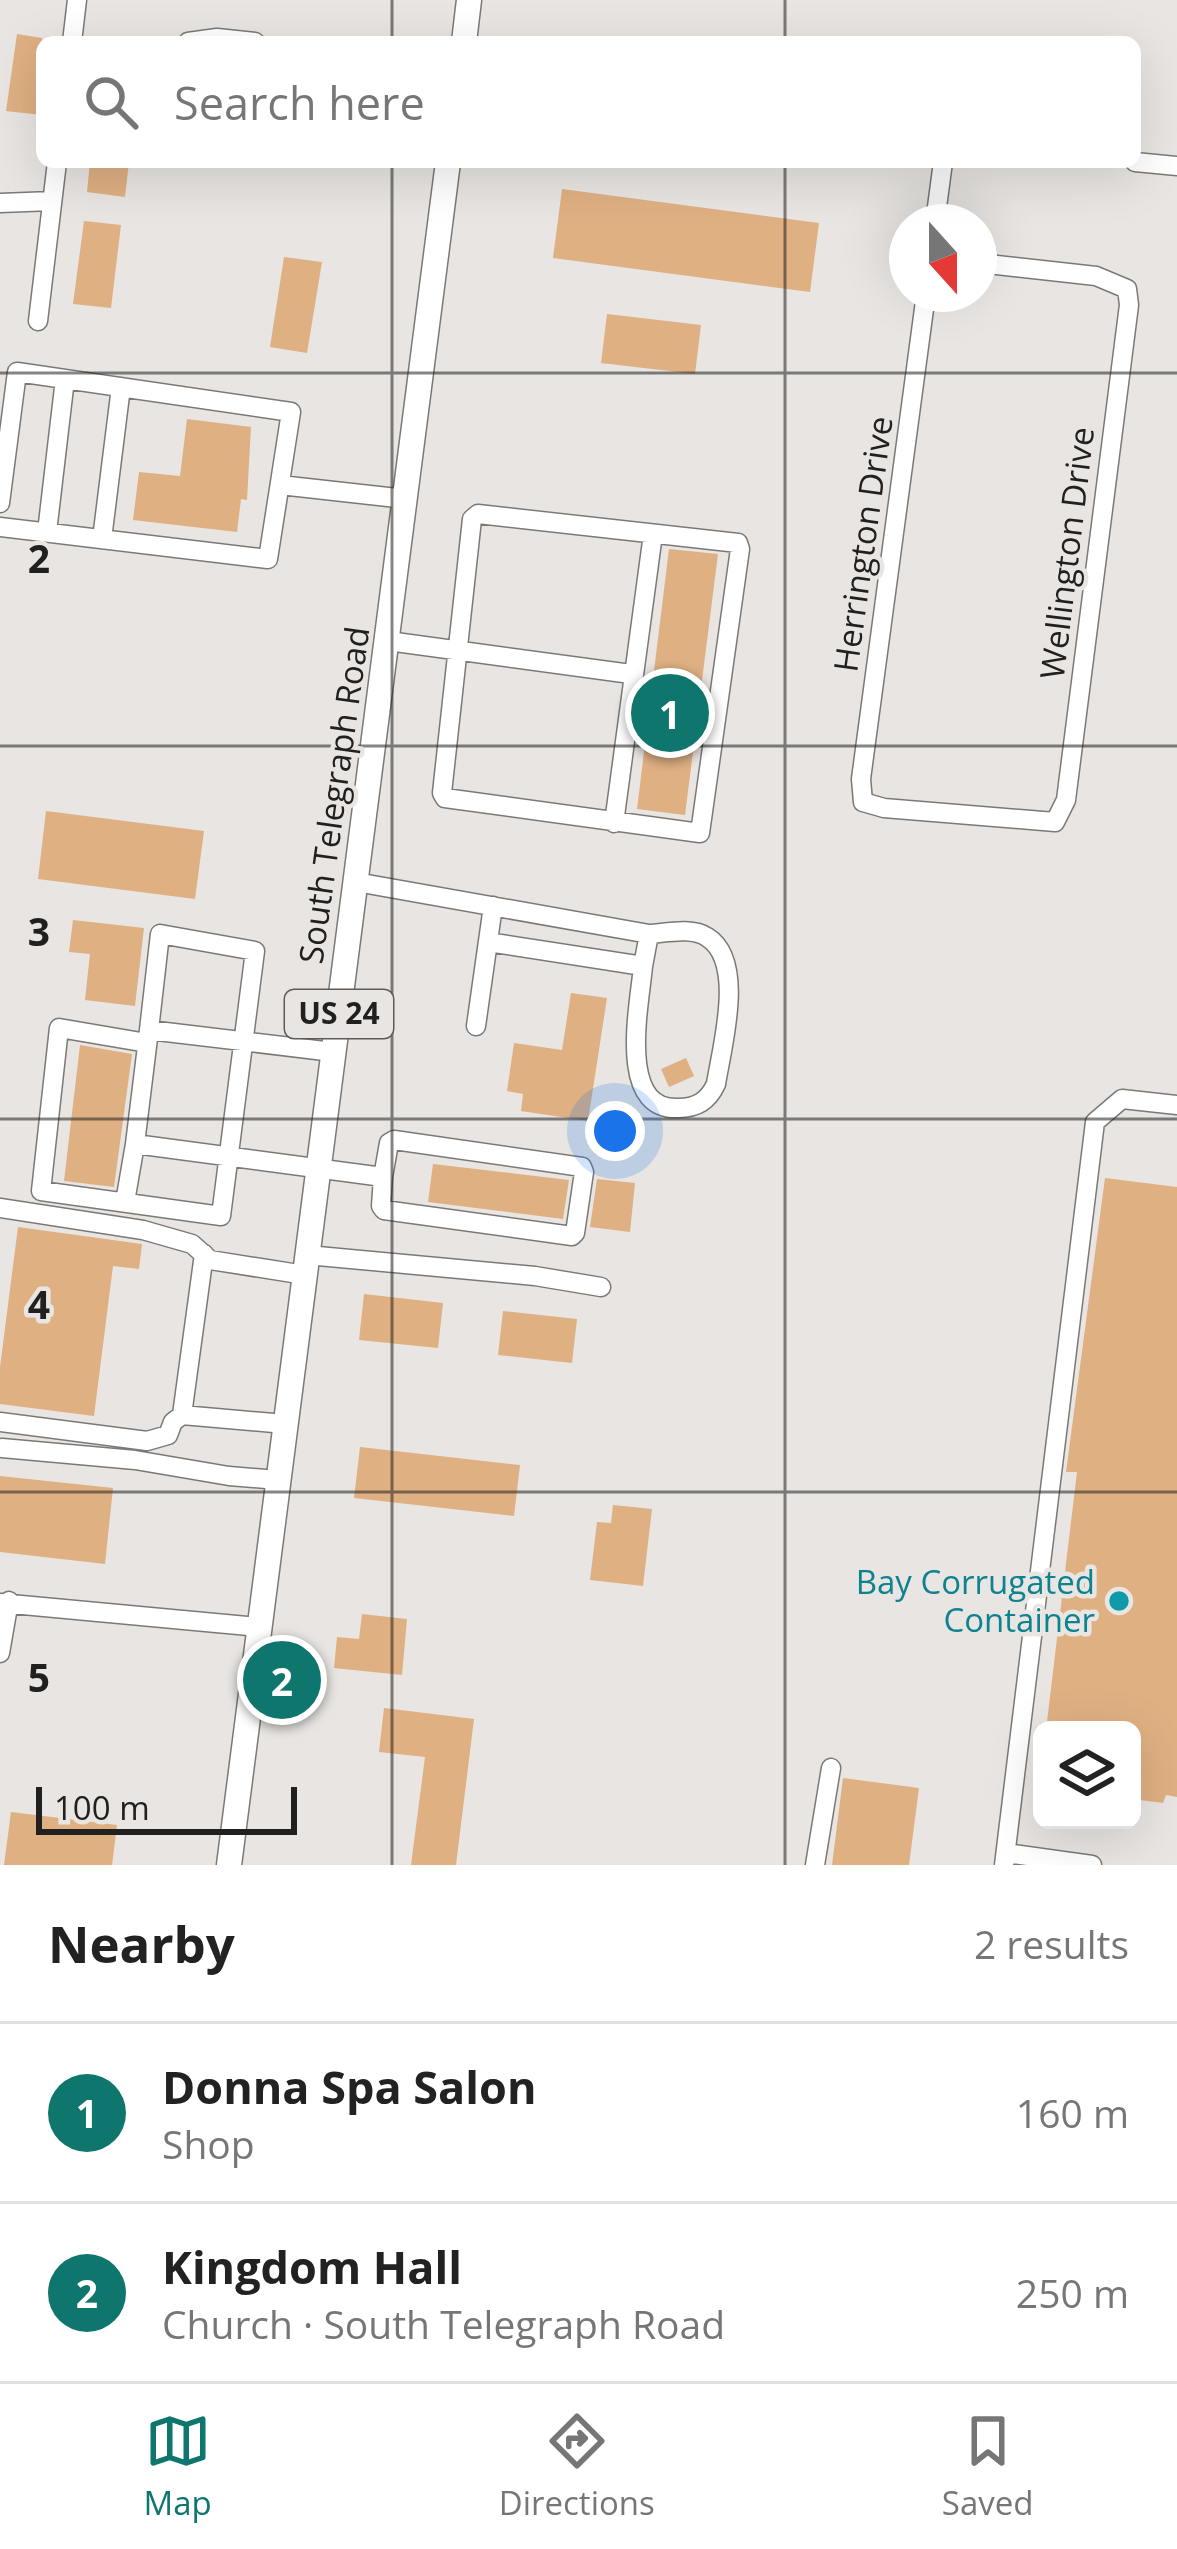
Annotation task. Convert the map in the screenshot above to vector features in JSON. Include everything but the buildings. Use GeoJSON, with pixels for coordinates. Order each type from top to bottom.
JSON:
{"type":"FeatureCollection","features":[{"type":"Feature","properties":{"kind":"main road"},"geometry":{"type":"LineString","coordinates":[[465,36],[469,0]]}},
{"type":"Feature","properties":{"kind":"main road","name":"South Telegraph Road"},"geometry":{"type":"LineString","coordinates":[[229,1865],[447,168]]}},
{"type":"Feature","properties":{"kind":"street"},"geometry":{"type":"LineString","coordinates":[[73,36],[77,0]]}},
{"type":"Feature","properties":{"kind":"street"},"geometry":{"type":"LineString","coordinates":[[1141,163],[1177,166]]}},
{"type":"Feature","properties":{"kind":"street"},"geometry":{"type":"LineString","coordinates":[[38,321],[56,168]]}},
{"type":"Feature","properties":{"kind":"street"},"geometry":{"type":"LineString","coordinates":[[937,204],[942,168]]}},
{"type":"Feature","properties":{"kind":"street"},"geometry":{"type":"LineString","coordinates":[[0,203],[52,201]]}},
{"type":"Feature","properties":{"kind":"street","name":"Wellington Drive"},"geometry":{"type":"LineString","coordinates":[[863,802],[884,808],[1054,822],[1066,800],[1129,305],[1127,289],[1096,276],[997,264]]}},
{"type":"Feature","properties":{"kind":"street","name":"Herrington Drive"},"geometry":{"type":"LineString","coordinates":[[863,802],[862,779],[924,312]]}},
{"type":"Feature","properties":{"kind":"street"},"geometry":{"type":"LineString","coordinates":[[0,502],[17,372],[290,412],[268,560],[0,526]]}},
{"type":"Feature","properties":{"kind":"street"},"geometry":{"type":"LineString","coordinates":[[47,532],[65,380]]}},
{"type":"Feature","properties":{"kind":"street"},"geometry":{"type":"LineString","coordinates":[[102,539],[121,388]]}},
{"type":"Feature","properties":{"kind":"street"},"geometry":{"type":"LineString","coordinates":[[280,485],[406,499]]}},
{"type":"Feature","properties":{"kind":"street"},"geometry":{"type":"LineString","coordinates":[[474,516],[738,543],[702,830],[697,834],[445,798],[460,651],[474,516]]}},
{"type":"Feature","properties":{"kind":"street"},"geometry":{"type":"LineString","coordinates":[[614,823],[652,534]]}},
{"type":"Feature","properties":{"kind":"street"},"geometry":{"type":"LineString","coordinates":[[388,641],[632,674]]}},
{"type":"Feature","properties":{"kind":"street"},"geometry":{"type":"LineString","coordinates":[[356,883],[650,934],[706,935],[728,968],[716,1084],[709,1099],[695,1106],[664,1108],[639,1082],[635,1058],[650,934]]}},
{"type":"Feature","properties":{"kind":"street"},"geometry":{"type":"LineString","coordinates":[[476,1027],[493,907]]}},
{"type":"Feature","properties":{"kind":"street"},"geometry":{"type":"LineString","coordinates":[[125,1202],[135,1144],[148,1036],[160,934],[255,951],[244,1041],[230,1157],[221,1216],[41,1191],[58,1028],[148,1036],[244,1041],[333,1052]]}},
{"type":"Feature","properties":{"kind":"street"},"geometry":{"type":"LineString","coordinates":[[488,942],[643,966]]}},
{"type":"Feature","properties":{"kind":"street"},"geometry":{"type":"LineString","coordinates":[[1092,1865],[1005,1859],[1094,1122],[1123,1099],[1177,1105]]}},
{"type":"Feature","properties":{"kind":"street"},"geometry":{"type":"LineString","coordinates":[[394,1140],[582,1167],[584,1172],[572,1236],[384,1210],[383,1177],[389,1143],[394,1140]]}},
{"type":"Feature","properties":{"kind":"street"},"geometry":{"type":"LineString","coordinates":[[135,1144],[383,1177]]}},
{"type":"Feature","properties":{"kind":"street"},"geometry":{"type":"LineString","coordinates":[[0,1208],[143,1230],[192,1244],[210,1260],[536,1276],[601,1287]]}},
{"type":"Feature","properties":{"kind":"street"},"geometry":{"type":"LineString","coordinates":[[182,1415],[204,1254]]}},
{"type":"Feature","properties":{"kind":"street"},"geometry":{"type":"LineString","coordinates":[[0,1422],[147,1441],[168,1435],[182,1415],[285,1424]]}},
{"type":"Feature","properties":{"kind":"street"},"geometry":{"type":"LineString","coordinates":[[2,1448],[278,1480]]}},
{"type":"Feature","properties":{"kind":"street"},"geometry":{"type":"LineString","coordinates":[[0,1653],[4,1602],[259,1627]]}},
{"type":"Feature","properties":{"kind":"street"},"geometry":{"type":"LineString","coordinates":[[815,1865],[831,1768]]}},
{"type":"Feature","properties":{"kind":"place","name":"Donna Spa Salon"},"geometry":{"type":"Point","coordinates":[670,713]}},
{"type":"Feature","properties":{"kind":"place","name":"Bay Corrugated Container"},"geometry":{"type":"Point","coordinates":[1119,1601]}},
{"type":"Feature","properties":{"kind":"place","name":"Kingdom Hall"},"geometry":{"type":"Point","coordinates":[282,1680]}}]}
